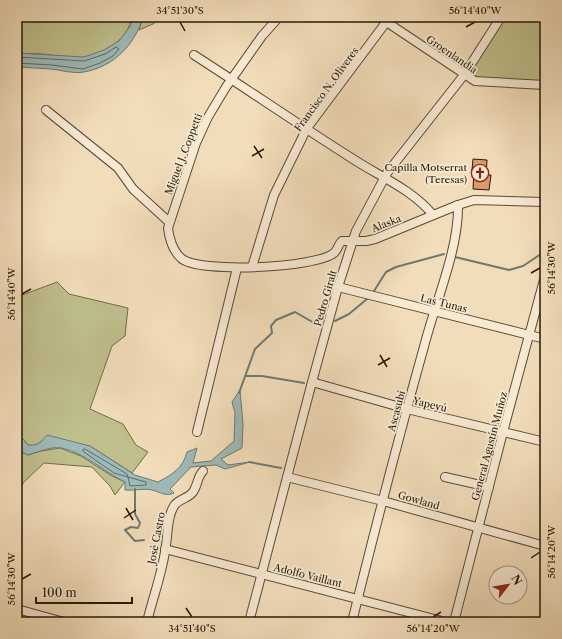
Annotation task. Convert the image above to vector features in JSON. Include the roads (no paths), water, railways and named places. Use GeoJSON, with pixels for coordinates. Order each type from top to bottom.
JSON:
{"type":"FeatureCollection","features":[{"type":"Feature","properties":{"kind":"street","name":"Miguel J. Coppetti"},"geometry":{"type":"LineString","coordinates":[[237,268],[192,263],[181,258],[169,236],[168,221],[196,143],[218,100],[262,36],[280,17]]}},
{"type":"Feature","properties":{"kind":"street","name":"Groenlandia"},"geometry":{"type":"LineString","coordinates":[[379,17],[388,20],[457,68],[464,75],[480,82],[545,85]]}},
{"type":"Feature","properties":{"kind":"street","name":"Pedro Giralt"},"geometry":{"type":"LineString","coordinates":[[250,622],[312,382],[338,287],[352,240],[360,220],[384,177],[464,75],[501,17]]}},
{"type":"Feature","properties":{"kind":"street","name":"Francisco N. Oliveres"},"geometry":{"type":"LineString","coordinates":[[252,266],[274,195],[307,128],[388,20]]}},
{"type":"Feature","properties":{"kind":"street"},"geometry":{"type":"LineString","coordinates":[[194,55],[354,160],[384,177],[426,206],[433,215]]}},
{"type":"Feature","properties":{"kind":"street"},"geometry":{"type":"LineString","coordinates":[[46,110],[118,168],[133,189],[168,221]]}},
{"type":"Feature","properties":{"kind":"street","name":"Alaska"},"geometry":{"type":"LineString","coordinates":[[352,240],[366,241],[375,239],[458,205],[474,200],[545,202]]}},
{"type":"Feature","properties":{"kind":"street","name":"Ascasubí"},"geometry":{"type":"LineString","coordinates":[[352,622],[407,409],[451,254],[458,217],[458,205]]}},
{"type":"Feature","properties":{"kind":"street"},"geometry":{"type":"LineString","coordinates":[[197,432],[237,268],[289,265],[326,256],[334,253],[342,241],[352,240]]}},
{"type":"Feature","properties":{"kind":"street","name":"General Agustín Muñoz"},"geometry":{"type":"LineString","coordinates":[[454,622],[502,432],[530,335],[545,276]]}},
{"type":"Feature","properties":{"kind":"street","name":"Las Tunas"},"geometry":{"type":"LineString","coordinates":[[338,287],[545,339]]}},
{"type":"Feature","properties":{"kind":"street","name":"Yapeyú"},"geometry":{"type":"LineString","coordinates":[[312,382],[407,409],[545,442]]}},
{"type":"Feature","properties":{"kind":"street","name":"José Castro"},"geometry":{"type":"LineString","coordinates":[[147,622],[166,549],[167,530],[173,507],[175,504],[189,498],[198,485],[198,478],[204,471]]}},
{"type":"Feature","properties":{"kind":"street","name":"Gowland"},"geometry":{"type":"LineString","coordinates":[[287,477],[383,501],[545,546]]}},
{"type":"Feature","properties":{"kind":"street"},"geometry":{"type":"LineString","coordinates":[[445,477],[489,487]]}},
{"type":"Feature","properties":{"kind":"street","name":"Adolfo Vaillant"},"geometry":{"type":"LineString","coordinates":[[166,549],[446,622]]}},
{"type":"Feature","properties":{"kind":"street"},"geometry":{"type":"LineString","coordinates":[[17,609],[52,620],[64,622]]}},
{"type":"Feature","properties":{"kind":"water"},"geometry":{"type":"Polygon","coordinates":[[[131,17],[143,17],[134,37],[113,60],[95,69],[84,72],[71,72],[17,67],[17,53],[84,57],[104,50],[119,41],[131,25],[131,17]]]}},
{"type":"Feature","properties":{"kind":"water"},"geometry":{"type":"Polygon","coordinates":[[[240,390],[243,424],[242,448],[221,459],[228,465],[250,462],[225,469],[216,465],[191,467],[170,489],[174,493],[171,494],[149,489],[125,490],[125,482],[87,458],[70,450],[62,448],[49,449],[28,455],[17,450],[17,439],[22,438],[28,445],[34,445],[41,442],[47,435],[90,446],[135,475],[158,482],[177,470],[183,462],[187,452],[197,448],[193,463],[211,461],[234,441],[235,413],[232,402],[240,390]]]}},
{"type":"Feature","properties":{"kind":"waterway"},"geometry":{"type":"LineString","coordinates":[[455,257],[509,270],[523,266],[544,252]]}},
{"type":"Feature","properties":{"kind":"waterway"},"geometry":{"type":"LineString","coordinates":[[374,291],[386,272],[396,267],[444,254]]}},
{"type":"Feature","properties":{"kind":"waterway"},"geometry":{"type":"LineString","coordinates":[[335,321],[349,314],[367,299]]}},
{"type":"Feature","properties":{"kind":"waterway"},"geometry":{"type":"LineString","coordinates":[[239,393],[255,349],[272,333],[271,326],[276,320],[295,312],[316,324]]}},
{"type":"Feature","properties":{"kind":"waterway"},"geometry":{"type":"LineString","coordinates":[[246,376],[262,376],[304,383]]}},
{"type":"Feature","properties":{"kind":"waterway"},"geometry":{"type":"LineString","coordinates":[[249,462],[281,468]]}},
{"type":"Feature","properties":{"kind":"waterway"},"geometry":{"type":"LineString","coordinates":[[135,489],[135,514],[140,523],[138,528],[131,527],[125,530],[135,541],[144,540]]}},
{"type":"Feature","properties":{"kind":"place","name":"Capilla Motserrat (Teresas)"},"geometry":{"type":"Point","coordinates":[480,173]}}]}
